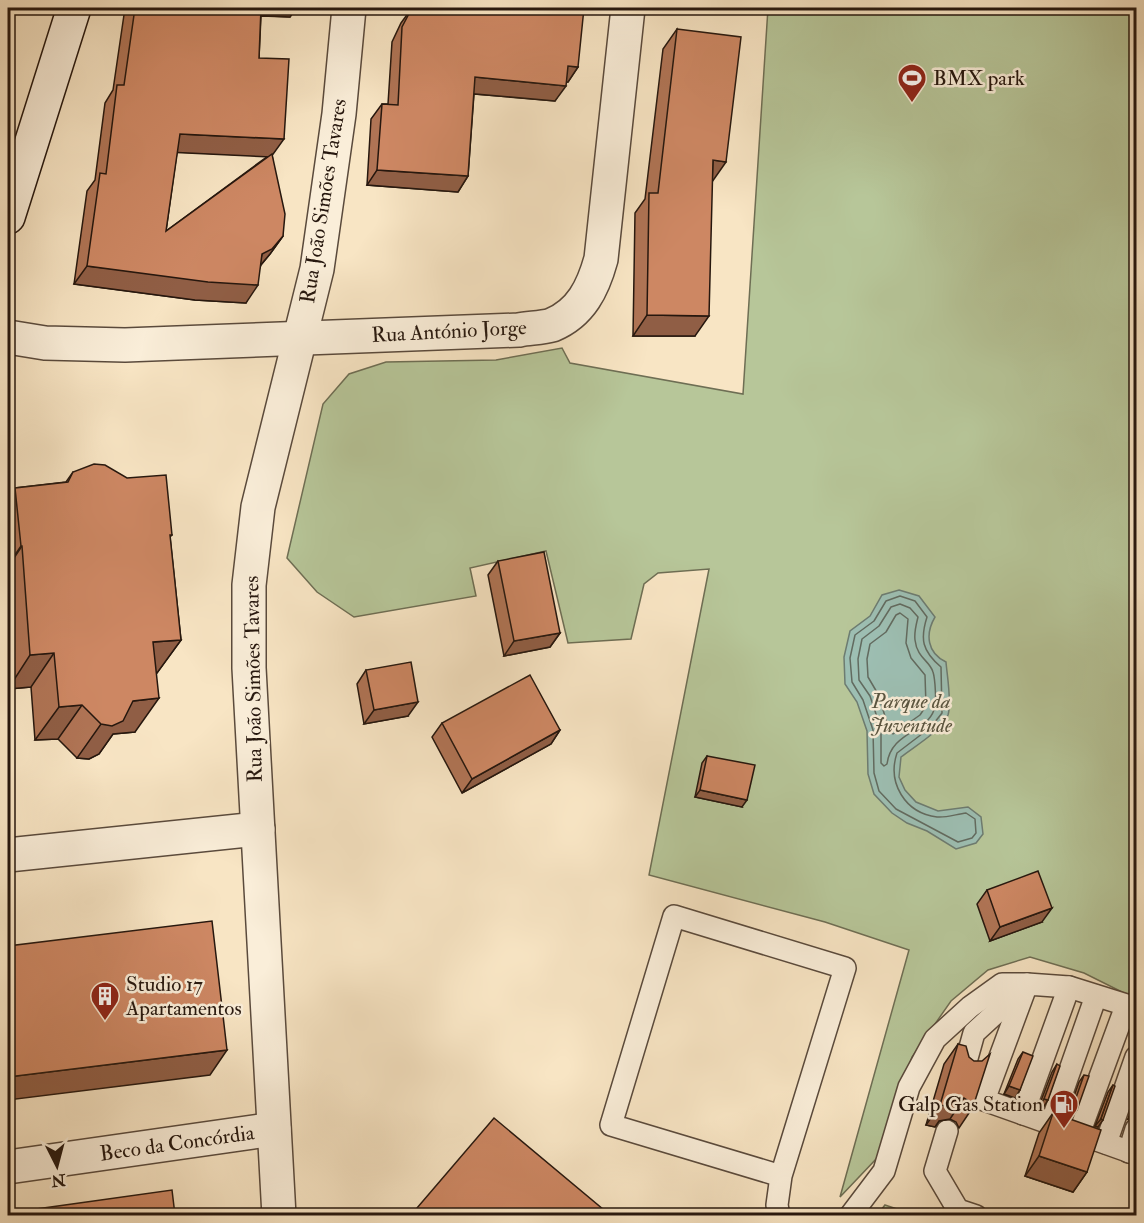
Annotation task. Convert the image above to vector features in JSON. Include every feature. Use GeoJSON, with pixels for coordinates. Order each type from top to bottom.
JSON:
{"type":"FeatureCollection","features":[{"type":"Feature","properties":{"kind":"street"},"geometry":{"type":"LineString","coordinates":[[8,216],[74,8]]}},
{"type":"Feature","properties":{"kind":"street","name":"Rua João Simões Tavares"},"geometry":{"type":"LineString","coordinates":[[279,1215],[249,668],[249,585],[258,507],[317,268],[339,114],[349,8]]}},
{"type":"Feature","properties":{"kind":"street","name":"Rua António Jorge"},"geometry":{"type":"LineString","coordinates":[[8,336],[45,343],[125,345],[519,330],[550,325],[570,315],[585,299],[594,282],[601,259],[628,8]]}},
{"type":"Feature","properties":{"kind":"street"},"geometry":{"type":"LineString","coordinates":[[8,855],[258,829]]}},
{"type":"Feature","properties":{"kind":"street","name":"Beco da Concórdia"},"geometry":{"type":"LineString","coordinates":[[8,1167],[274,1129]]}},
{"type":"Feature","properties":{"kind":"lane"},"geometry":{"type":"LineString","coordinates":[[779,1215],[777,1205],[781,1176],[845,968],[674,916],[611,1125],[781,1176]]}},
{"type":"Feature","properties":{"kind":"lane"},"geometry":{"type":"LineString","coordinates":[[850,1215],[884,1171],[909,1087],[935,1039],[970,1007],[1002,984],[1069,987],[1131,1007],[1079,1134]]}},
{"type":"Feature","properties":{"kind":"lane"},"geometry":{"type":"LineString","coordinates":[[964,1069],[974,1033],[1027,984]]}},
{"type":"Feature","properties":{"kind":"lane"},"geometry":{"type":"LineString","coordinates":[[1027,984],[984,1100],[1133,1153],[1137,1129]]}},
{"type":"Feature","properties":{"kind":"lane"},"geometry":{"type":"LineString","coordinates":[[1023,1114],[1069,987]]}},
{"type":"Feature","properties":{"kind":"lane"},"geometry":{"type":"LineString","coordinates":[[1051,1124],[1096,996]]}},
{"type":"Feature","properties":{"kind":"lane"},"geometry":{"type":"LineString","coordinates":[[1106,1143],[1137,1057]]}},
{"type":"Feature","properties":{"kind":"lane"},"geometry":{"type":"LineString","coordinates":[[947,1131],[935,1171],[958,1210],[976,1215]]}},
{"type":"Feature","properties":{"kind":"green space","name":"Parque da Juventude"},"geometry":{"type":"Polygon","coordinates":[[[768,8],[1136,8],[1136,999],[1084,973],[1030,957],[988,970],[951,1001],[912,1057],[877,1158],[840,1197],[909,950],[825,922],[649,875],[709,569],[658,573],[644,584],[631,639],[568,643],[546,551],[470,568],[476,596],[354,617],[317,592],[287,558],[323,404],[349,374],[386,362],[496,360],[562,348],[570,363],[743,394],[768,8]]]}},
{"type":"Feature","properties":{"kind":"green space"},"geometry":{"type":"Polygon","coordinates":[[[885,1205],[915,1215],[877,1215],[885,1205]]]}},
{"type":"Feature","properties":{"kind":"water"},"geometry":{"type":"Polygon","coordinates":[[[899,590],[919,596],[935,617],[930,630],[930,642],[935,654],[946,662],[950,703],[948,715],[940,727],[901,757],[899,777],[905,790],[916,802],[938,811],[968,807],[981,817],[983,834],[976,843],[956,849],[892,813],[874,794],[868,774],[867,731],[857,702],[845,684],[844,657],[850,631],[870,616],[882,595],[899,590]]]}},
{"type":"Feature","properties":{"kind":"building"},"geometry":{"type":"Polygon","coordinates":[[[135,8],[261,8],[259,58],[289,59],[284,139],[180,134],[166,231],[272,154],[285,214],[283,236],[272,249],[262,254],[258,285],[208,282],[87,266],[100,173],[106,174],[117,85],[124,85],[135,8]]]}},
{"type":"Feature","properties":{"kind":"building"},"geometry":{"type":"Polygon","coordinates":[[[412,8],[584,8],[578,67],[568,66],[566,86],[475,77],[468,176],[377,170],[382,104],[398,105],[402,27],[412,8]]]}},
{"type":"Feature","properties":{"kind":"building"},"geometry":{"type":"Polygon","coordinates":[[[677,29],[741,37],[726,162],[713,160],[709,316],[647,315],[649,193],[658,193],[677,29]]]}},
{"type":"Feature","properties":{"kind":"building"},"geometry":{"type":"Polygon","coordinates":[[[94,464],[105,465],[127,478],[166,475],[181,640],[153,642],[159,698],[133,701],[123,721],[112,726],[101,724],[82,705],[59,707],[54,653],[30,655],[15,488],[68,482],[73,472],[94,464]]]}},
{"type":"Feature","properties":{"kind":"building"},"geometry":{"type":"Polygon","coordinates":[[[544,552],[560,633],[514,641],[498,561],[544,552]]]}},
{"type":"Feature","properties":{"kind":"building"},"geometry":{"type":"Polygon","coordinates":[[[411,662],[418,702],[374,710],[366,670],[411,662]]]}},
{"type":"Feature","properties":{"kind":"building"},"geometry":{"type":"Polygon","coordinates":[[[530,675],[560,730],[472,779],[442,723],[530,675]]]}},
{"type":"Feature","properties":{"kind":"building"},"geometry":{"type":"Polygon","coordinates":[[[707,756],[755,765],[747,800],[700,790],[707,756]]]}},
{"type":"Feature","properties":{"kind":"building"},"geometry":{"type":"Polygon","coordinates":[[[1038,871],[1052,908],[1000,927],[987,890],[1038,871]]]}},
{"type":"Feature","properties":{"kind":"building","name":"Studio 17 Apartamentos"},"geometry":{"type":"Polygon","coordinates":[[[212,921],[227,1050],[8,1077],[8,946],[212,921]]]}},
{"type":"Feature","properties":{"kind":"building"},"geometry":{"type":"Polygon","coordinates":[[[958,1044],[966,1046],[969,1057],[974,1061],[982,1061],[990,1054],[973,1107],[964,1098],[953,1101],[949,1107],[940,1105],[958,1044]]]}},
{"type":"Feature","properties":{"kind":"building"},"geometry":{"type":"Polygon","coordinates":[[[1023,1052],[1033,1056],[1020,1090],[1009,1086],[1023,1052]]]}},
{"type":"Feature","properties":{"kind":"building"},"geometry":{"type":"Polygon","coordinates":[[[1057,1064],[1060,1066],[1048,1100],[1044,1099],[1057,1064]]]}},
{"type":"Feature","properties":{"kind":"building"},"geometry":{"type":"Polygon","coordinates":[[[1084,1075],[1089,1076],[1077,1110],[1072,1109],[1084,1075]]]}},
{"type":"Feature","properties":{"kind":"building"},"geometry":{"type":"Polygon","coordinates":[[[1113,1085],[1115,1086],[1103,1120],[1101,1119],[1113,1085]]]}},
{"type":"Feature","properties":{"kind":"building"},"geometry":{"type":"Polygon","coordinates":[[[1053,1113],[1101,1130],[1087,1172],[1039,1156],[1053,1113]]]}},
{"type":"Feature","properties":{"kind":"building"},"geometry":{"type":"Polygon","coordinates":[[[494,1118],[610,1215],[411,1215],[494,1118]]]}},
{"type":"Feature","properties":{"kind":"building"},"geometry":{"type":"Polygon","coordinates":[[[172,1190],[175,1215],[8,1215],[8,1213],[172,1190]]]}},
{"type":"Feature","properties":{"kind":"place","name":"BMX park"},"geometry":{"type":"Point","coordinates":[912,104]}},
{"type":"Feature","properties":{"kind":"place","name":"Studio 17 Apartamentos"},"geometry":{"type":"Point","coordinates":[105,1022]}},
{"type":"Feature","properties":{"kind":"place","name":"Galp Gas Station"},"geometry":{"type":"Point","coordinates":[1064,1130]}}]}
